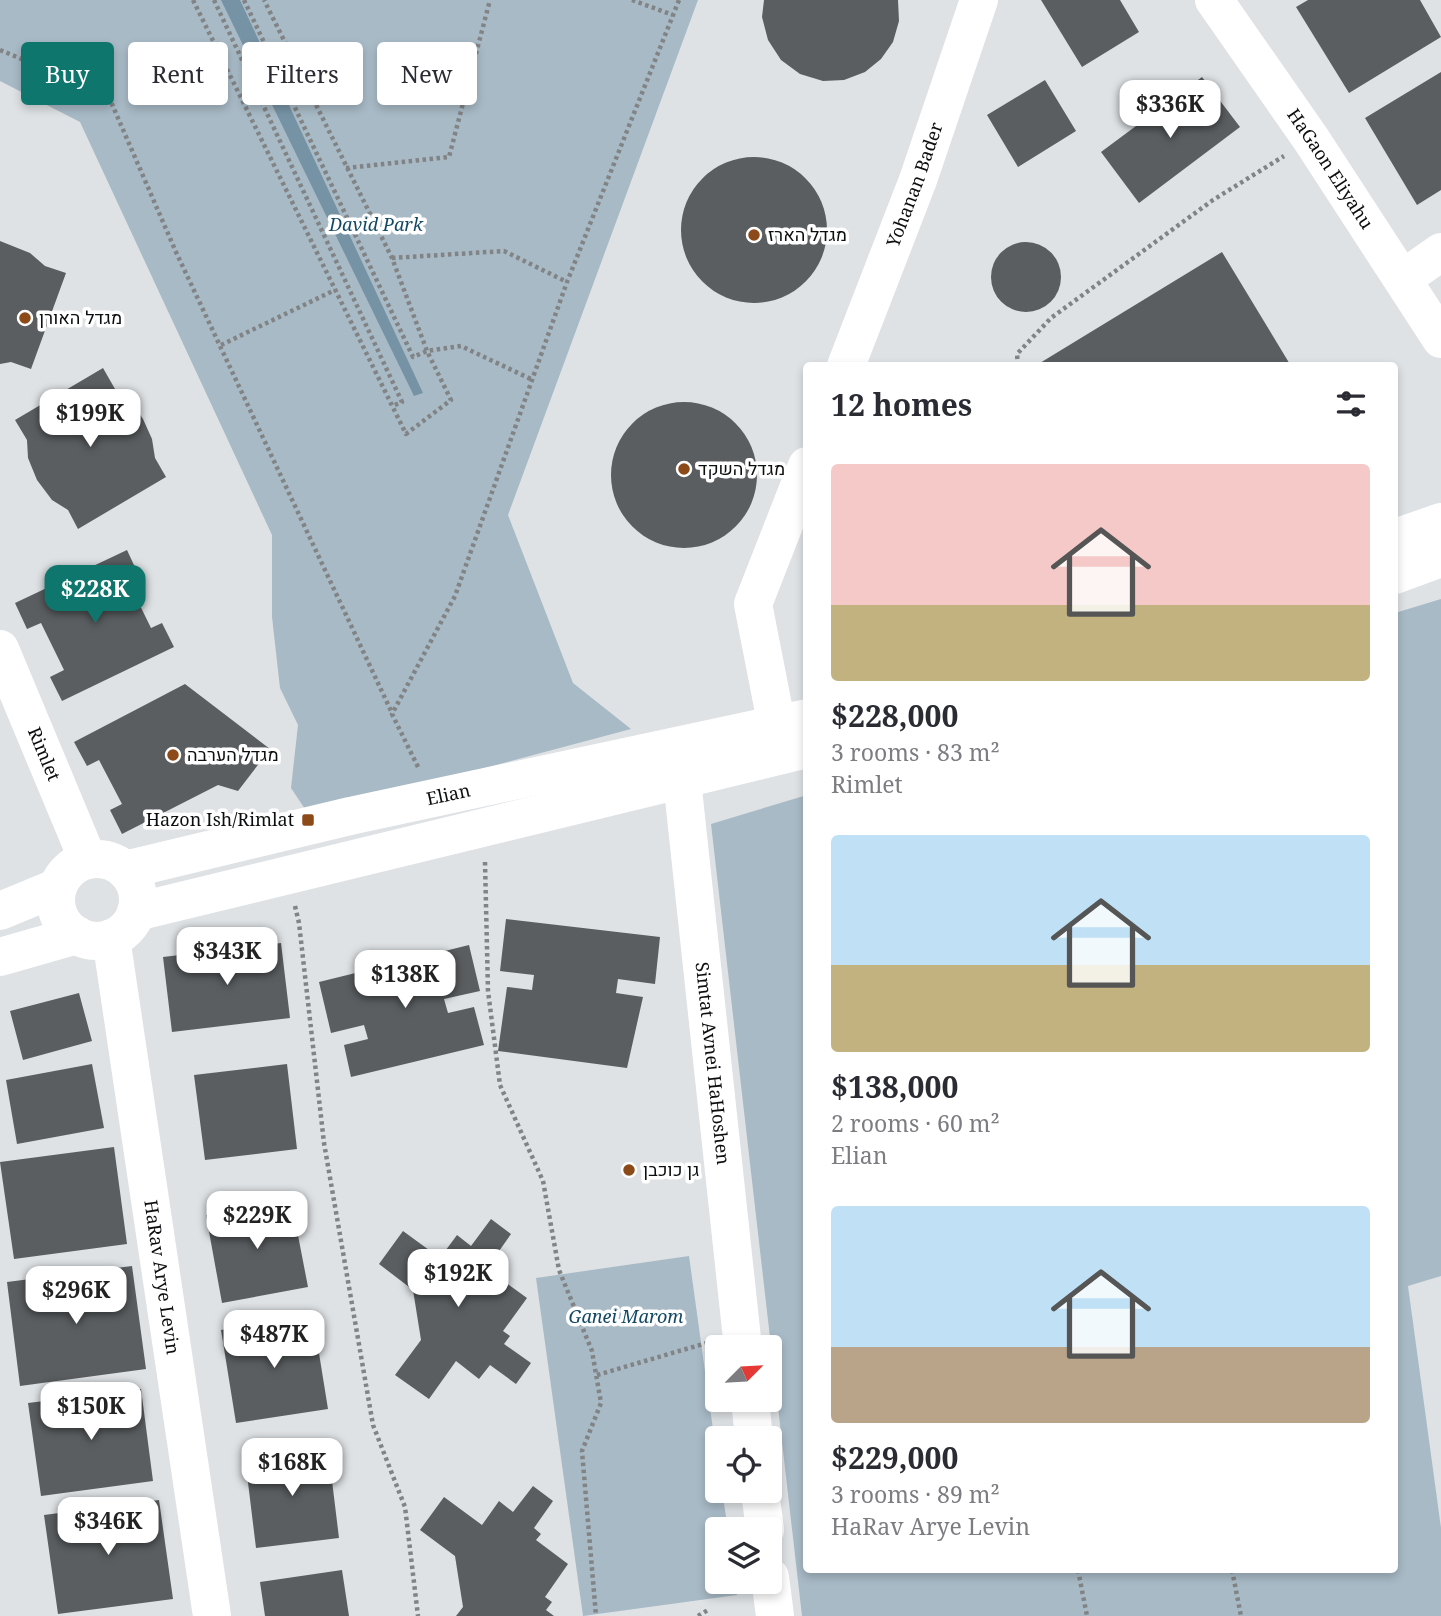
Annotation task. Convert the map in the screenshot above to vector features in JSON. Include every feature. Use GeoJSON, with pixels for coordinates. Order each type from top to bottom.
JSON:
{"type":"FeatureCollection","features":[{"type":"Feature","properties":{"kind":"street","name":"Yohanan Bader"},"geometry":{"type":"LineString","coordinates":[[848,362],[918,180],[979,0]]}},
{"type":"Feature","properties":{"kind":"street","name":"HaGaon Eliyahu"},"geometry":{"type":"LineString","coordinates":[[1214,0],[1311,139],[1404,278],[1441,339]]}},
{"type":"Feature","properties":{"kind":"street"},"geometry":{"type":"LineString","coordinates":[[1404,278],[1441,252]]}},
{"type":"Feature","properties":{"kind":"street"},"geometry":{"type":"LineString","coordinates":[[0,957],[286,875],[682,780],[793,737],[753,604],[803,476]]}},
{"type":"Feature","properties":{"kind":"street"},"geometry":{"type":"LineString","coordinates":[[1398,537],[1441,522]]}},
{"type":"Feature","properties":{"kind":"street"},"geometry":{"type":"LineString","coordinates":[[1398,574],[1441,558]]}},
{"type":"Feature","properties":{"kind":"street","name":"Rimlet"},"geometry":{"type":"LineString","coordinates":[[0,649],[88,860]]}},
{"type":"Feature","properties":{"kind":"street","name":"Elian"},"geometry":{"type":"LineString","coordinates":[[125,870],[377,810],[793,737]]}},
{"type":"Feature","properties":{"kind":"street","name":"Simtat Avnei HaHoshen"},"geometry":{"type":"LineString","coordinates":[[682,780],[742,1335]]}},
{"type":"Feature","properties":{"kind":"street"},"geometry":{"type":"LineString","coordinates":[[88,860],[114,862],[125,870],[136,890],[108,928],[59,915],[56,905],[58,887],[67,872],[88,860]]}},
{"type":"Feature","properties":{"kind":"street"},"geometry":{"type":"LineString","coordinates":[[0,911],[58,887]]}},
{"type":"Feature","properties":{"kind":"street","name":"HaRav Arye Levin"},"geometry":{"type":"LineString","coordinates":[[108,928],[212,1616]]}},
{"type":"Feature","properties":{"kind":"street"},"geometry":{"type":"LineString","coordinates":[[772,1594],[775,1616]]}},
{"type":"Feature","properties":{"kind":"path"},"geometry":{"type":"LineString","coordinates":[[193,0],[406,434],[452,400],[428,351],[392,258],[264,0]]}},
{"type":"Feature","properties":{"kind":"path"},"geometry":{"type":"LineString","coordinates":[[214,0],[401,402],[392,406]]}},
{"type":"Feature","properties":{"kind":"path"},"geometry":{"type":"LineString","coordinates":[[244,0],[413,357],[428,351],[461,346],[533,380]]}},
{"type":"Feature","properties":{"kind":"path"},"geometry":{"type":"LineString","coordinates":[[346,168],[449,157],[490,0]]}},
{"type":"Feature","properties":{"kind":"path"},"geometry":{"type":"LineString","coordinates":[[632,0],[673,15]]}},
{"type":"Feature","properties":{"kind":"path"},"geometry":{"type":"LineString","coordinates":[[392,714],[455,596],[568,282],[679,0]]}},
{"type":"Feature","properties":{"kind":"path"},"geometry":{"type":"LineString","coordinates":[[0,50],[108,95],[221,345],[421,772]]}},
{"type":"Feature","properties":{"kind":"path"},"geometry":{"type":"LineString","coordinates":[[1018,362],[1017,354],[1051,318],[1213,200],[1311,139]]}},
{"type":"Feature","properties":{"kind":"path"},"geometry":{"type":"LineString","coordinates":[[392,258],[504,251],[568,282]]}},
{"type":"Feature","properties":{"kind":"path"},"geometry":{"type":"LineString","coordinates":[[221,345],[335,290]]}},
{"type":"Feature","properties":{"kind":"path"},"geometry":{"type":"LineString","coordinates":[[484,827],[488,991],[500,1085],[543,1181],[559,1270],[592,1351],[601,1402],[582,1451],[596,1616]]}},
{"type":"Feature","properties":{"kind":"path"},"geometry":{"type":"LineString","coordinates":[[286,875],[299,923],[324,1143],[370,1411],[405,1507],[418,1616]]}},
{"type":"Feature","properties":{"kind":"path"},"geometry":{"type":"LineString","coordinates":[[597,1375],[705,1349]]}},
{"type":"Feature","properties":{"kind":"path"},"geometry":{"type":"LineString","coordinates":[[1079,1573],[1087,1616]]}},
{"type":"Feature","properties":{"kind":"path"},"geometry":{"type":"LineString","coordinates":[[1233,1573],[1241,1616]]}},
{"type":"Feature","properties":{"kind":"path"},"geometry":{"type":"LineString","coordinates":[[698,1616],[708,1610]]}},
{"type":"Feature","properties":{"kind":"green space","name":"David Park"},"geometry":{"type":"Polygon","coordinates":[[[0,0],[698,0],[508,515],[573,683],[631,729],[309,815],[291,788],[298,725],[280,688],[272,617],[272,535],[80,122],[47,105],[114,105],[114,42],[21,42],[21,92],[0,81],[0,0]]]}},
{"type":"Feature","properties":{"kind":"green space"},"geometry":{"type":"Polygon","coordinates":[[[1441,599],[1441,1276],[1408,1286],[1441,1528],[1441,1616],[802,1616],[779,1412],[782,1412],[782,1335],[770,1335],[711,824],[803,796],[803,1573],[1398,1573],[1398,612],[1441,599]]]}},
{"type":"Feature","properties":{"kind":"green space","name":"Ganei Marom"},"geometry":{"type":"Polygon","coordinates":[[[689,1256],[705,1371],[705,1412],[711,1412],[713,1426],[705,1426],[705,1503],[724,1503],[726,1517],[705,1517],[705,1594],[737,1595],[583,1616],[536,1278],[689,1256]]]}},
{"type":"Feature","properties":{"kind":"shaded area"},"geometry":{"type":"Polygon","coordinates":[[[221,0],[240,0],[260,42],[242,43],[221,0]]]}},
{"type":"Feature","properties":{"kind":"shaded area"},"geometry":{"type":"Polygon","coordinates":[[[272,105],[289,105],[423,393],[414,396],[272,105]]]}},
{"type":"Feature","properties":{"kind":"building"},"geometry":{"type":"Polygon","coordinates":[[[764,0],[898,0],[899,21],[893,42],[881,59],[865,72],[844,80],[823,81],[800,74],[781,60],[768,40],[762,17],[764,0]]]}},
{"type":"Feature","properties":{"kind":"building"},"geometry":{"type":"Polygon","coordinates":[[[1041,0],[1120,0],[1139,32],[1082,67],[1041,0]]]}},
{"type":"Feature","properties":{"kind":"building"},"geometry":{"type":"Polygon","coordinates":[[[1308,0],[1420,0],[1441,37],[1349,93],[1296,7],[1308,0]]]}},
{"type":"Feature","properties":{"kind":"building"},"geometry":{"type":"Polygon","coordinates":[[[1441,72],[1441,190],[1417,205],[1365,118],[1441,72]]]}},
{"type":"Feature","properties":{"kind":"building"},"geometry":{"type":"Polygon","coordinates":[[[1202,77],[1240,127],[1139,203],[1101,152],[1202,77]]]}},
{"type":"Feature","properties":{"kind":"building"},"geometry":{"type":"Polygon","coordinates":[[[1045,80],[1076,131],[1018,167],[987,115],[1045,80]]]}},
{"type":"Feature","properties":{"kind":"building","name":"מגדל הארז"},"geometry":{"type":"Polygon","coordinates":[[[754,157],[782,163],[806,178],[821,202],[827,230],[821,258],[806,282],[782,297],[754,303],[726,297],[702,282],[687,258],[681,230],[687,202],[702,178],[726,163],[754,157]]]}},
{"type":"Feature","properties":{"kind":"building","name":"מגדל האורן"},"geometry":{"type":"Polygon","coordinates":[[[0,241],[30,253],[45,266],[66,273],[31,369],[11,362],[0,364],[0,241]]]}},
{"type":"Feature","properties":{"kind":"building"},"geometry":{"type":"Polygon","coordinates":[[[1026,242],[1051,252],[1061,277],[1051,302],[1026,312],[1001,302],[991,277],[1001,252],[1026,242]]]}},
{"type":"Feature","properties":{"kind":"building"},"geometry":{"type":"Polygon","coordinates":[[[1222,252],[1289,362],[1042,362],[1222,252]]]}},
{"type":"Feature","properties":{"kind":"building"},"geometry":{"type":"Polygon","coordinates":[[[103,368],[115,389],[131,401],[143,419],[152,439],[155,458],[166,477],[78,529],[68,510],[52,500],[37,480],[28,458],[27,440],[15,420],[103,368]]]}},
{"type":"Feature","properties":{"kind":"building","name":"מגדל השקד"},"geometry":{"type":"Polygon","coordinates":[[[684,402],[712,408],[736,423],[751,447],[757,475],[751,503],[736,527],[712,542],[684,548],[656,542],[632,527],[617,503],[611,475],[617,447],[632,423],[656,408],[684,402]]]}},
{"type":"Feature","properties":{"kind":"building"},"geometry":{"type":"Polygon","coordinates":[[[127,550],[139,576],[128,581],[151,628],[162,623],[174,647],[62,701],[50,677],[64,670],[41,623],[27,629],[15,603],[127,550]]]}},
{"type":"Feature","properties":{"kind":"building","name":"מגדל הערבה"},"geometry":{"type":"Polygon","coordinates":[[[185,684],[270,749],[238,791],[218,785],[122,834],[110,810],[122,804],[99,760],[87,766],[74,742],[185,684]]]}},
{"type":"Feature","properties":{"kind":"building"},"geometry":{"type":"Polygon","coordinates":[[[506,919],[660,937],[655,984],[618,979],[616,993],[643,997],[627,1068],[498,1051],[507,987],[532,990],[534,975],[500,971],[506,919]]]}},
{"type":"Feature","properties":{"kind":"building"},"geometry":{"type":"Polygon","coordinates":[[[281,943],[290,1018],[172,1032],[163,957],[281,943]]]}},
{"type":"Feature","properties":{"kind":"building"},"geometry":{"type":"Polygon","coordinates":[[[469,945],[480,991],[444,999],[448,1013],[474,1007],[484,1045],[351,1077],[344,1045],[368,1039],[364,1025],[331,1033],[319,982],[469,945]]]}},
{"type":"Feature","properties":{"kind":"building"},"geometry":{"type":"Polygon","coordinates":[[[79,993],[92,1041],[23,1060],[10,1011],[79,993]]]}},
{"type":"Feature","properties":{"kind":"building"},"geometry":{"type":"Polygon","coordinates":[[[92,1064],[104,1128],[17,1144],[6,1080],[92,1064]]]}},
{"type":"Feature","properties":{"kind":"building"},"geometry":{"type":"Polygon","coordinates":[[[287,1064],[297,1149],[205,1160],[194,1075],[287,1064]]]}},
{"type":"Feature","properties":{"kind":"building"},"geometry":{"type":"Polygon","coordinates":[[[114,1147],[127,1244],[14,1259],[0,1162],[114,1147]]]}},
{"type":"Feature","properties":{"kind":"building"},"geometry":{"type":"Polygon","coordinates":[[[291,1199],[308,1287],[222,1303],[206,1215],[291,1199]]]}},
{"type":"Feature","properties":{"kind":"building"},"geometry":{"type":"Polygon","coordinates":[[[491,1219],[511,1234],[492,1261],[500,1267],[494,1274],[527,1298],[503,1331],[510,1336],[504,1344],[531,1363],[516,1384],[490,1365],[479,1379],[456,1361],[429,1399],[395,1375],[421,1340],[413,1290],[379,1264],[403,1231],[440,1258],[457,1235],[471,1246],[491,1219]]]}},
{"type":"Feature","properties":{"kind":"building"},"geometry":{"type":"Polygon","coordinates":[[[132,1266],[146,1369],[20,1386],[7,1282],[132,1266]]]}},
{"type":"Feature","properties":{"kind":"building"},"geometry":{"type":"Polygon","coordinates":[[[313,1316],[328,1409],[236,1423],[221,1330],[313,1316]]]}},
{"type":"Feature","properties":{"kind":"building"},"geometry":{"type":"Polygon","coordinates":[[[141,1389],[153,1481],[41,1496],[28,1403],[141,1389]]]}},
{"type":"Feature","properties":{"kind":"building"},"geometry":{"type":"Polygon","coordinates":[[[328,1448],[339,1538],[256,1548],[245,1458],[328,1448]]]}},
{"type":"Feature","properties":{"kind":"building"},"geometry":{"type":"Polygon","coordinates":[[[533,1486],[553,1501],[534,1528],[541,1534],[536,1540],[568,1564],[545,1597],[552,1602],[546,1610],[554,1616],[456,1616],[463,1607],[455,1556],[420,1530],[444,1497],[482,1525],[499,1501],[513,1512],[533,1486]]]}},
{"type":"Feature","properties":{"kind":"building"},"geometry":{"type":"Polygon","coordinates":[[[159,1500],[173,1599],[58,1614],[44,1515],[159,1500]]]}},
{"type":"Feature","properties":{"kind":"building"},"geometry":{"type":"Polygon","coordinates":[[[342,1570],[349,1616],[265,1616],[260,1582],[342,1570]]]}},
{"type":"Feature","properties":{"kind":"place","name":"מגדל הארז"},"geometry":{"type":"Point","coordinates":[754,235]}},
{"type":"Feature","properties":{"kind":"place","name":"מגדל האורן"},"geometry":{"type":"Point","coordinates":[25,318]}},
{"type":"Feature","properties":{"kind":"place","name":"מגדל השקד"},"geometry":{"type":"Point","coordinates":[684,469]}},
{"type":"Feature","properties":{"kind":"place","name":"מגדל הערבה"},"geometry":{"type":"Point","coordinates":[173,755]}},
{"type":"Feature","properties":{"kind":"place","name":"Hazon Ish/Rimlat"},"geometry":{"type":"Point","coordinates":[308,820]}},
{"type":"Feature","properties":{"kind":"place","name":"גן כוכבן"},"geometry":{"type":"Point","coordinates":[629,1170]}}]}
